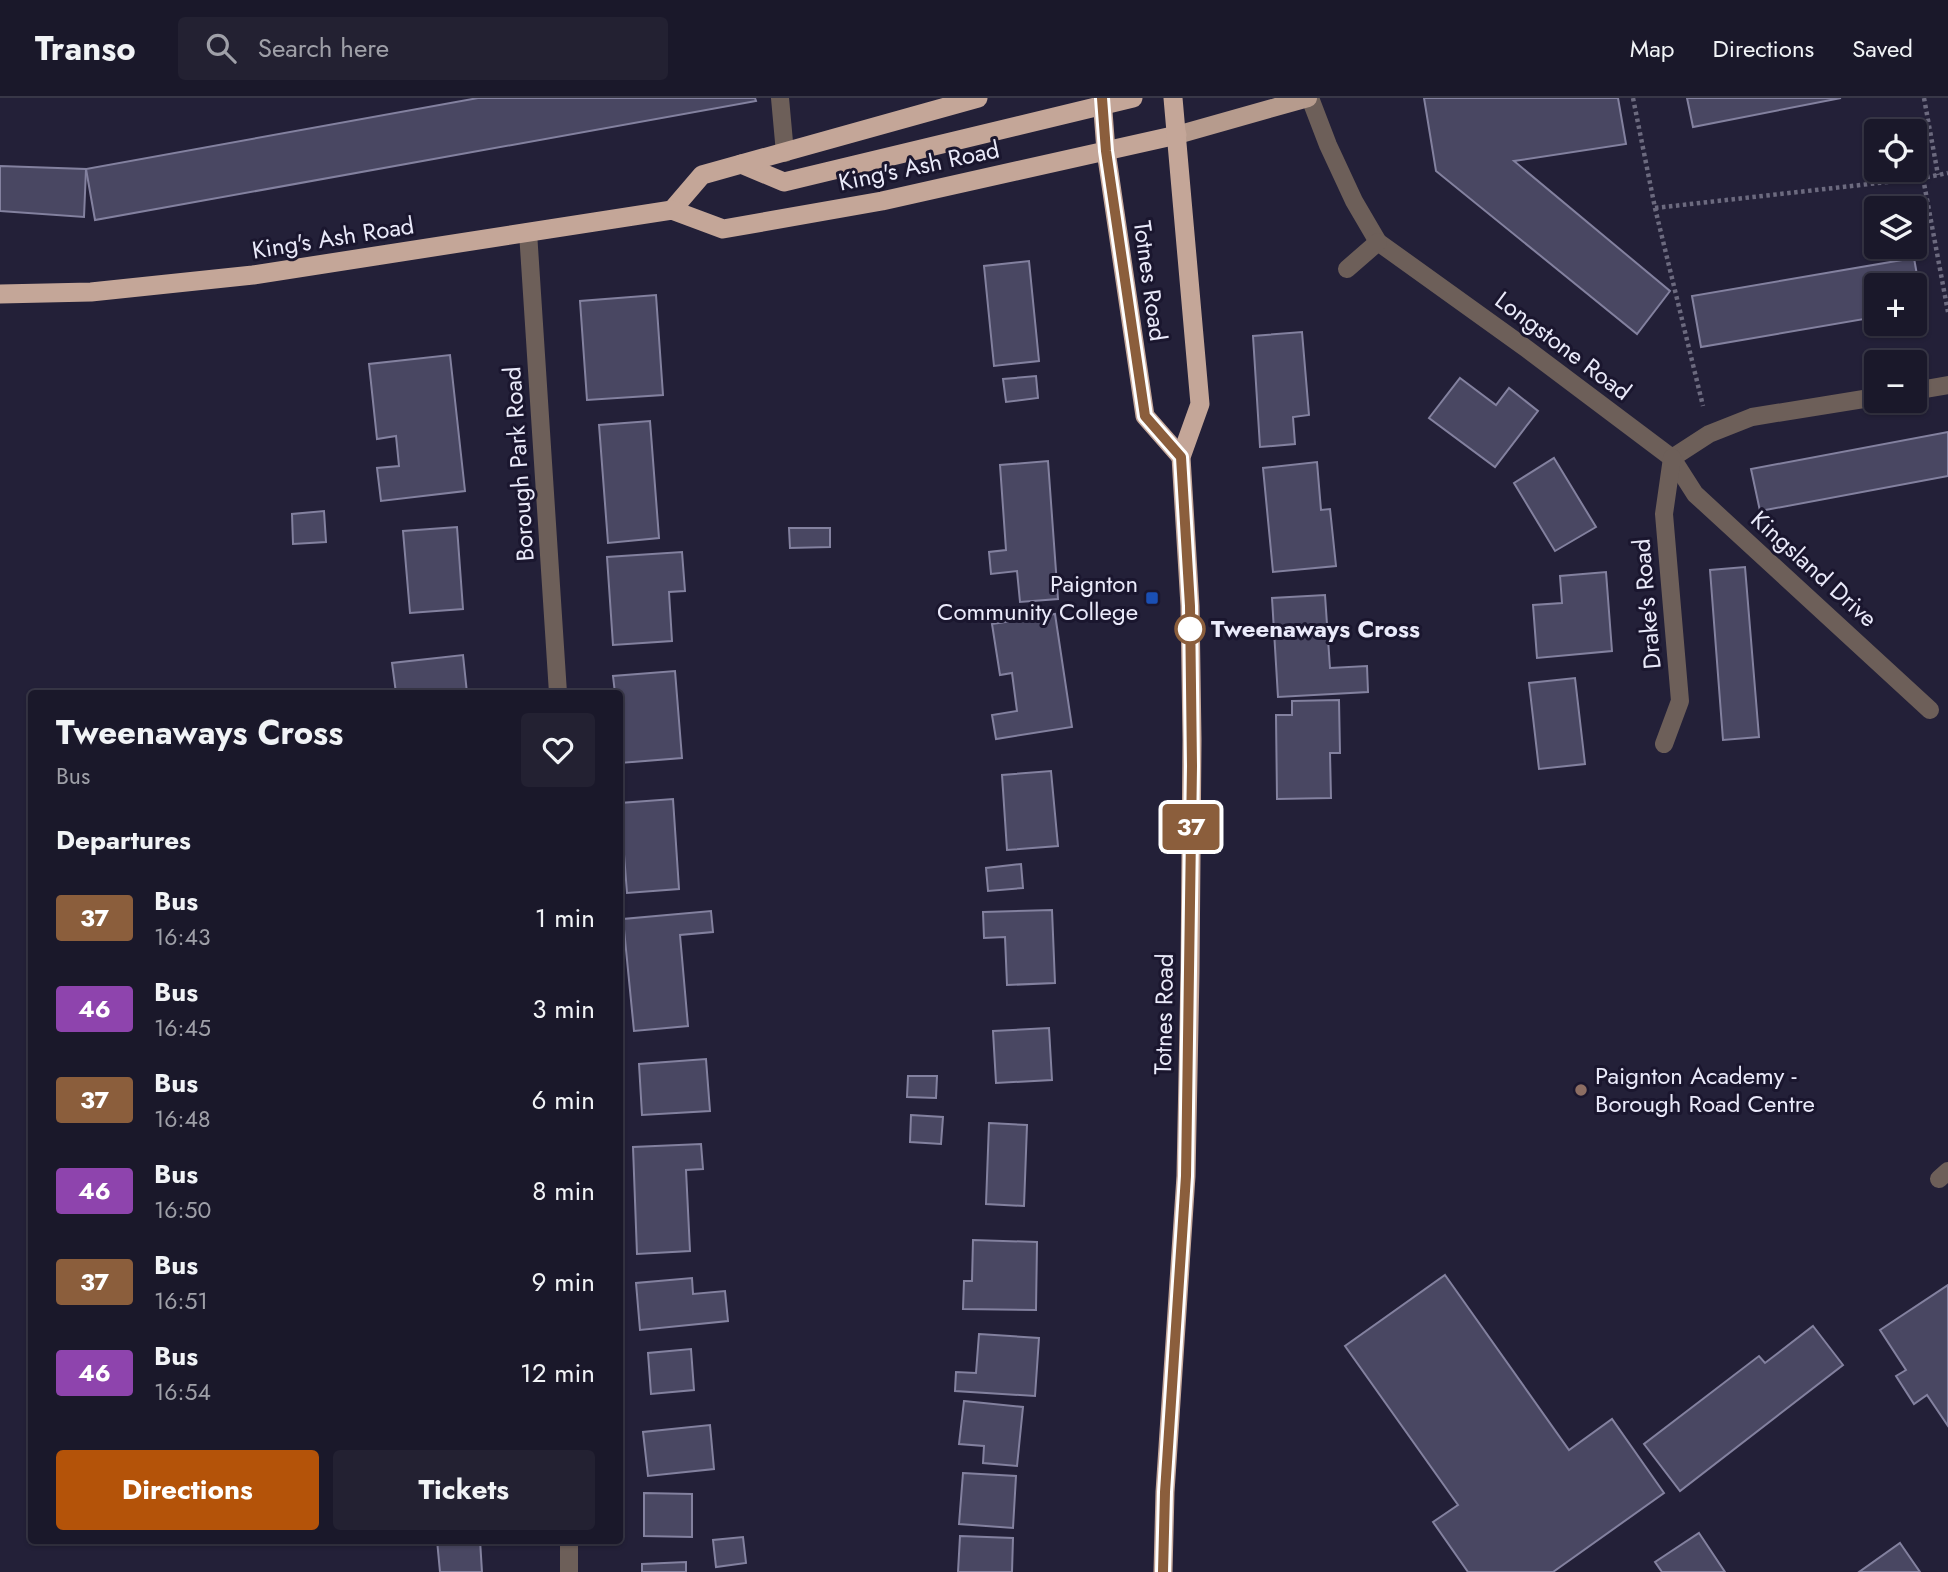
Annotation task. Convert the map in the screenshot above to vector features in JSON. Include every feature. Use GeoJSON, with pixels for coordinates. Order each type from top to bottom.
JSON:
{"type":"FeatureCollection","features":[{"type":"Feature","properties":{"kind":"highway","name":"King's Ash Road"},"geometry":{"type":"LineString","coordinates":[[672,210],[702,176],[978,98]]}},
{"type":"Feature","properties":{"kind":"highway"},"geometry":{"type":"LineString","coordinates":[[741,164],[784,182],[1102,102],[1133,98]]}},
{"type":"Feature","properties":{"kind":"highway","name":"Totnes Road"},"geometry":{"type":"LineString","coordinates":[[1163,1572],[1165,1492],[1186,1176],[1190,972],[1192,713],[1190,606],[1181,457],[1200,404],[1173,98]]}},
{"type":"Feature","properties":{"kind":"highway","name":"Totnes Road"},"geometry":{"type":"LineString","coordinates":[[1102,102],[1106,151],[1145,416],[1181,457]]}},
{"type":"Feature","properties":{"kind":"highway","name":"King's Ash Road"},"geometry":{"type":"LineString","coordinates":[[0,295],[91,292],[253,275],[672,210],[723,229],[882,201],[1177,135]]}},
{"type":"Feature","properties":{"kind":"main road"},"geometry":{"type":"LineString","coordinates":[[1177,135],[1309,98]]}},
{"type":"Feature","properties":{"kind":"street"},"geometry":{"type":"LineString","coordinates":[[780,98],[785,153]]}},
{"type":"Feature","properties":{"kind":"street","name":"Longstone Road"},"geometry":{"type":"LineString","coordinates":[[1309,98],[1354,201],[1378,242],[1672,458]]}},
{"type":"Feature","properties":{"kind":"street","name":"Borough Park Road"},"geometry":{"type":"LineString","coordinates":[[528,232],[558,690]]}},
{"type":"Feature","properties":{"kind":"street"},"geometry":{"type":"LineString","coordinates":[[1348,269],[1378,242]]}},
{"type":"Feature","properties":{"kind":"street"},"geometry":{"type":"LineString","coordinates":[[1927,389],[1948,385]]}},
{"type":"Feature","properties":{"kind":"street"},"geometry":{"type":"LineString","coordinates":[[1672,458],[1709,434],[1752,417],[1864,399]]}},
{"type":"Feature","properties":{"kind":"street","name":"Kingsland Drive"},"geometry":{"type":"LineString","coordinates":[[1672,458],[1695,494],[1930,710]]}},
{"type":"Feature","properties":{"kind":"street","name":"Drake's Road"},"geometry":{"type":"LineString","coordinates":[[1664,744],[1680,701],[1664,514],[1672,458]]}},
{"type":"Feature","properties":{"kind":"street"},"geometry":{"type":"LineString","coordinates":[[569,1544],[569,1572]]}},
{"type":"Feature","properties":{"kind":"path"},"geometry":{"type":"LineString","coordinates":[[1633,98],[1655,208],[1709,434]]}},
{"type":"Feature","properties":{"kind":"path"},"geometry":{"type":"LineString","coordinates":[[1924,98],[1938,175]]}},
{"type":"Feature","properties":{"kind":"path"},"geometry":{"type":"LineString","coordinates":[[1927,177],[1948,173]]}},
{"type":"Feature","properties":{"kind":"path"},"geometry":{"type":"LineString","coordinates":[[1655,208],[1887,182]]}},
{"type":"Feature","properties":{"kind":"path"},"geometry":{"type":"LineString","coordinates":[[1924,182],[1948,312]]}},
{"type":"Feature","properties":{"kind":"building"},"geometry":{"type":"Polygon","coordinates":[[[478,98],[755,98],[756,101],[95,220],[86,169],[478,98]]]}},
{"type":"Feature","properties":{"kind":"building"},"geometry":{"type":"Polygon","coordinates":[[[1424,98],[1618,98],[1626,144],[1514,161],[1670,291],[1637,334],[1436,171],[1424,98]]]}},
{"type":"Feature","properties":{"kind":"building"},"geometry":{"type":"Polygon","coordinates":[[[1687,98],[1841,98],[1693,127],[1687,98]]]}},
{"type":"Feature","properties":{"kind":"building"},"geometry":{"type":"Polygon","coordinates":[[[0,166],[86,169],[84,217],[0,211],[0,166]]]}},
{"type":"Feature","properties":{"kind":"building"},"geometry":{"type":"Polygon","coordinates":[[[1908,259],[1914,259],[1917,273],[1864,273],[1864,319],[1701,347],[1692,296],[1908,259]]]}},
{"type":"Feature","properties":{"kind":"building"},"geometry":{"type":"Polygon","coordinates":[[[1029,261],[1039,361],[994,366],[984,266],[1029,261]]]}},
{"type":"Feature","properties":{"kind":"building"},"geometry":{"type":"Polygon","coordinates":[[[656,295],[663,395],[587,400],[580,301],[656,295]]]}},
{"type":"Feature","properties":{"kind":"building"},"geometry":{"type":"Polygon","coordinates":[[[1302,332],[1309,415],[1293,417],[1295,444],[1260,447],[1253,336],[1302,332]]]}},
{"type":"Feature","properties":{"kind":"building"},"geometry":{"type":"Polygon","coordinates":[[[450,355],[465,491],[381,501],[377,468],[399,466],[396,436],[377,439],[369,364],[450,355]]]}},
{"type":"Feature","properties":{"kind":"building"},"geometry":{"type":"Polygon","coordinates":[[[1036,376],[1038,398],[1006,402],[1003,379],[1036,376]]]}},
{"type":"Feature","properties":{"kind":"building"},"geometry":{"type":"Polygon","coordinates":[[[1460,378],[1496,405],[1509,388],[1538,411],[1495,467],[1429,418],[1460,378]]]}},
{"type":"Feature","properties":{"kind":"building"},"geometry":{"type":"Polygon","coordinates":[[[650,421],[659,538],[608,543],[599,425],[650,421]]]}},
{"type":"Feature","properties":{"kind":"building"},"geometry":{"type":"Polygon","coordinates":[[[1948,432],[1948,476],[1760,511],[1751,469],[1948,432]]]}},
{"type":"Feature","properties":{"kind":"building"},"geometry":{"type":"Polygon","coordinates":[[[1554,458],[1596,527],[1555,551],[1514,483],[1554,458]]]}},
{"type":"Feature","properties":{"kind":"building"},"geometry":{"type":"Polygon","coordinates":[[[1048,461],[1058,599],[1020,602],[1017,571],[991,574],[989,552],[1006,550],[1000,465],[1048,461]]]}},
{"type":"Feature","properties":{"kind":"building"},"geometry":{"type":"Polygon","coordinates":[[[1317,462],[1321,510],[1330,509],[1336,566],[1273,572],[1263,468],[1317,462]]]}},
{"type":"Feature","properties":{"kind":"building"},"geometry":{"type":"Polygon","coordinates":[[[324,511],[326,542],[293,544],[292,514],[324,511]]]}},
{"type":"Feature","properties":{"kind":"building"},"geometry":{"type":"Polygon","coordinates":[[[457,527],[463,609],[410,613],[403,531],[457,527]]]}},
{"type":"Feature","properties":{"kind":"building"},"geometry":{"type":"Polygon","coordinates":[[[789,528],[830,528],[830,547],[790,548],[789,528]]]}},
{"type":"Feature","properties":{"kind":"building"},"geometry":{"type":"Polygon","coordinates":[[[682,552],[685,591],[669,592],[672,641],[613,645],[607,557],[682,552]]]}},
{"type":"Feature","properties":{"kind":"building"},"geometry":{"type":"Polygon","coordinates":[[[1745,567],[1759,737],[1723,740],[1710,570],[1745,567]]]}},
{"type":"Feature","properties":{"kind":"building"},"geometry":{"type":"Polygon","coordinates":[[[1606,572],[1612,651],[1537,658],[1533,605],[1562,603],[1560,576],[1606,572]]]}},
{"type":"Feature","properties":{"kind":"building"},"geometry":{"type":"Polygon","coordinates":[[[1325,595],[1330,668],[1367,666],[1368,692],[1278,697],[1272,598],[1325,595]]]}},
{"type":"Feature","properties":{"kind":"building"},"geometry":{"type":"Polygon","coordinates":[[[1055,614],[1072,727],[996,739],[992,715],[1017,711],[1012,673],[1000,675],[992,624],[1055,614]]]}},
{"type":"Feature","properties":{"kind":"building"},"geometry":{"type":"Polygon","coordinates":[[[463,655],[467,690],[396,690],[392,663],[463,655]]]}},
{"type":"Feature","properties":{"kind":"building"},"geometry":{"type":"Polygon","coordinates":[[[675,671],[682,758],[623,763],[623,690],[615,690],[613,676],[675,671]]]}},
{"type":"Feature","properties":{"kind":"building"},"geometry":{"type":"Polygon","coordinates":[[[1575,678],[1585,764],[1539,769],[1529,683],[1575,678]]]}},
{"type":"Feature","properties":{"kind":"building"},"geometry":{"type":"Polygon","coordinates":[[[1339,700],[1340,753],[1330,753],[1331,798],[1277,799],[1276,715],[1292,715],[1292,701],[1339,700]]]}},
{"type":"Feature","properties":{"kind":"building"},"geometry":{"type":"Polygon","coordinates":[[[1051,771],[1058,846],[1007,850],[1002,775],[1051,771]]]}},
{"type":"Feature","properties":{"kind":"building"},"geometry":{"type":"Polygon","coordinates":[[[673,799],[679,889],[627,893],[623,803],[673,799]]]}},
{"type":"Feature","properties":{"kind":"building"},"geometry":{"type":"Polygon","coordinates":[[[1021,864],[1023,888],[988,891],[986,868],[1021,864]]]}},
{"type":"Feature","properties":{"kind":"building"},"geometry":{"type":"Polygon","coordinates":[[[1052,910],[1055,983],[1007,985],[1005,937],[984,938],[983,912],[1052,910]]]}},
{"type":"Feature","properties":{"kind":"building"},"geometry":{"type":"Polygon","coordinates":[[[711,911],[713,932],[680,935],[688,1026],[634,1031],[623,919],[711,911]]]}},
{"type":"Feature","properties":{"kind":"building"},"geometry":{"type":"Polygon","coordinates":[[[1049,1028],[1052,1080],[996,1083],[993,1031],[1049,1028]]]}},
{"type":"Feature","properties":{"kind":"building"},"geometry":{"type":"Polygon","coordinates":[[[706,1059],[710,1111],[642,1115],[639,1064],[706,1059]]]}},
{"type":"Feature","properties":{"kind":"building"},"geometry":{"type":"Polygon","coordinates":[[[908,1076],[937,1076],[936,1098],[907,1097],[908,1076]]]}},
{"type":"Feature","properties":{"kind":"building"},"geometry":{"type":"Polygon","coordinates":[[[911,1115],[943,1117],[941,1144],[910,1142],[911,1115]]]}},
{"type":"Feature","properties":{"kind":"building"},"geometry":{"type":"Polygon","coordinates":[[[989,1123],[1027,1125],[1024,1206],[986,1204],[989,1123]]]}},
{"type":"Feature","properties":{"kind":"building"},"geometry":{"type":"Polygon","coordinates":[[[701,1144],[703,1169],[686,1170],[690,1251],[637,1254],[633,1147],[701,1144]]]}},
{"type":"Feature","properties":{"kind":"building"},"geometry":{"type":"Polygon","coordinates":[[[973,1240],[1037,1242],[1036,1310],[963,1309],[964,1281],[972,1281],[973,1240]]]}},
{"type":"Feature","properties":{"kind":"building"},"geometry":{"type":"Polygon","coordinates":[[[1445,1275],[1569,1450],[1612,1419],[1664,1493],[1553,1572],[1468,1572],[1433,1522],[1458,1505],[1345,1346],[1445,1275]]]}},
{"type":"Feature","properties":{"kind":"building"},"geometry":{"type":"Polygon","coordinates":[[[692,1278],[693,1294],[725,1291],[728,1321],[640,1330],[636,1283],[692,1278]]]}},
{"type":"Feature","properties":{"kind":"building"},"geometry":{"type":"Polygon","coordinates":[[[1948,1285],[1948,1426],[1927,1395],[1914,1404],[1896,1376],[1906,1370],[1880,1330],[1948,1285]]]}},
{"type":"Feature","properties":{"kind":"building"},"geometry":{"type":"Polygon","coordinates":[[[1813,1326],[1843,1365],[1680,1491],[1644,1444],[1759,1356],[1765,1363],[1813,1326]]]}},
{"type":"Feature","properties":{"kind":"building"},"geometry":{"type":"Polygon","coordinates":[[[979,1334],[1039,1338],[1035,1396],[955,1391],[956,1372],[976,1373],[979,1334]]]}},
{"type":"Feature","properties":{"kind":"building"},"geometry":{"type":"Polygon","coordinates":[[[691,1349],[694,1390],[651,1394],[648,1353],[691,1349]]]}},
{"type":"Feature","properties":{"kind":"building"},"geometry":{"type":"Polygon","coordinates":[[[964,1401],[1023,1407],[1017,1466],[983,1463],[984,1446],[959,1444],[964,1401]]]}},
{"type":"Feature","properties":{"kind":"building"},"geometry":{"type":"Polygon","coordinates":[[[710,1425],[714,1469],[648,1476],[643,1432],[710,1425]]]}},
{"type":"Feature","properties":{"kind":"building"},"geometry":{"type":"Polygon","coordinates":[[[963,1473],[1016,1476],[1013,1528],[959,1524],[963,1473]]]}},
{"type":"Feature","properties":{"kind":"building"},"geometry":{"type":"Polygon","coordinates":[[[644,1493],[692,1494],[692,1537],[644,1536],[644,1493]]]}},
{"type":"Feature","properties":{"kind":"building"},"geometry":{"type":"Polygon","coordinates":[[[1699,1533],[1725,1572],[1662,1572],[1655,1562],[1699,1533]]]}},
{"type":"Feature","properties":{"kind":"building"},"geometry":{"type":"Polygon","coordinates":[[[960,1536],[1013,1538],[1012,1572],[958,1572],[960,1536]]]}},
{"type":"Feature","properties":{"kind":"building"},"geometry":{"type":"Polygon","coordinates":[[[743,1537],[746,1563],[716,1567],[713,1540],[743,1537]]]}},
{"type":"Feature","properties":{"kind":"building"},"geometry":{"type":"Polygon","coordinates":[[[1900,1543],[1920,1572],[1859,1572],[1900,1543]]]}},
{"type":"Feature","properties":{"kind":"building"},"geometry":{"type":"Polygon","coordinates":[[[437,1544],[480,1544],[482,1572],[440,1572],[437,1544]]]}},
{"type":"Feature","properties":{"kind":"building"},"geometry":{"type":"Polygon","coordinates":[[[686,1562],[686,1572],[642,1572],[642,1564],[686,1562]]]}},
{"type":"Feature","properties":{"kind":"bus line","name":"37"},"geometry":{"type":"LineString","coordinates":[[1102,98],[1106,151],[1145,416],[1181,457],[1190,606],[1192,766],[1186,1176],[1165,1492],[1163,1572]]}},
{"type":"Feature","properties":{"kind":"place","name":"Paignton Community College"},"geometry":{"type":"Point","coordinates":[1152,598]}},
{"type":"Feature","properties":{"kind":"place","name":"Tweenaways Cross"},"geometry":{"type":"Point","coordinates":[1190,629]}},
{"type":"Feature","properties":{"kind":"place","name":"Paignton Academy - Borough Road Centre"},"geometry":{"type":"Point","coordinates":[1581,1090]}}]}
